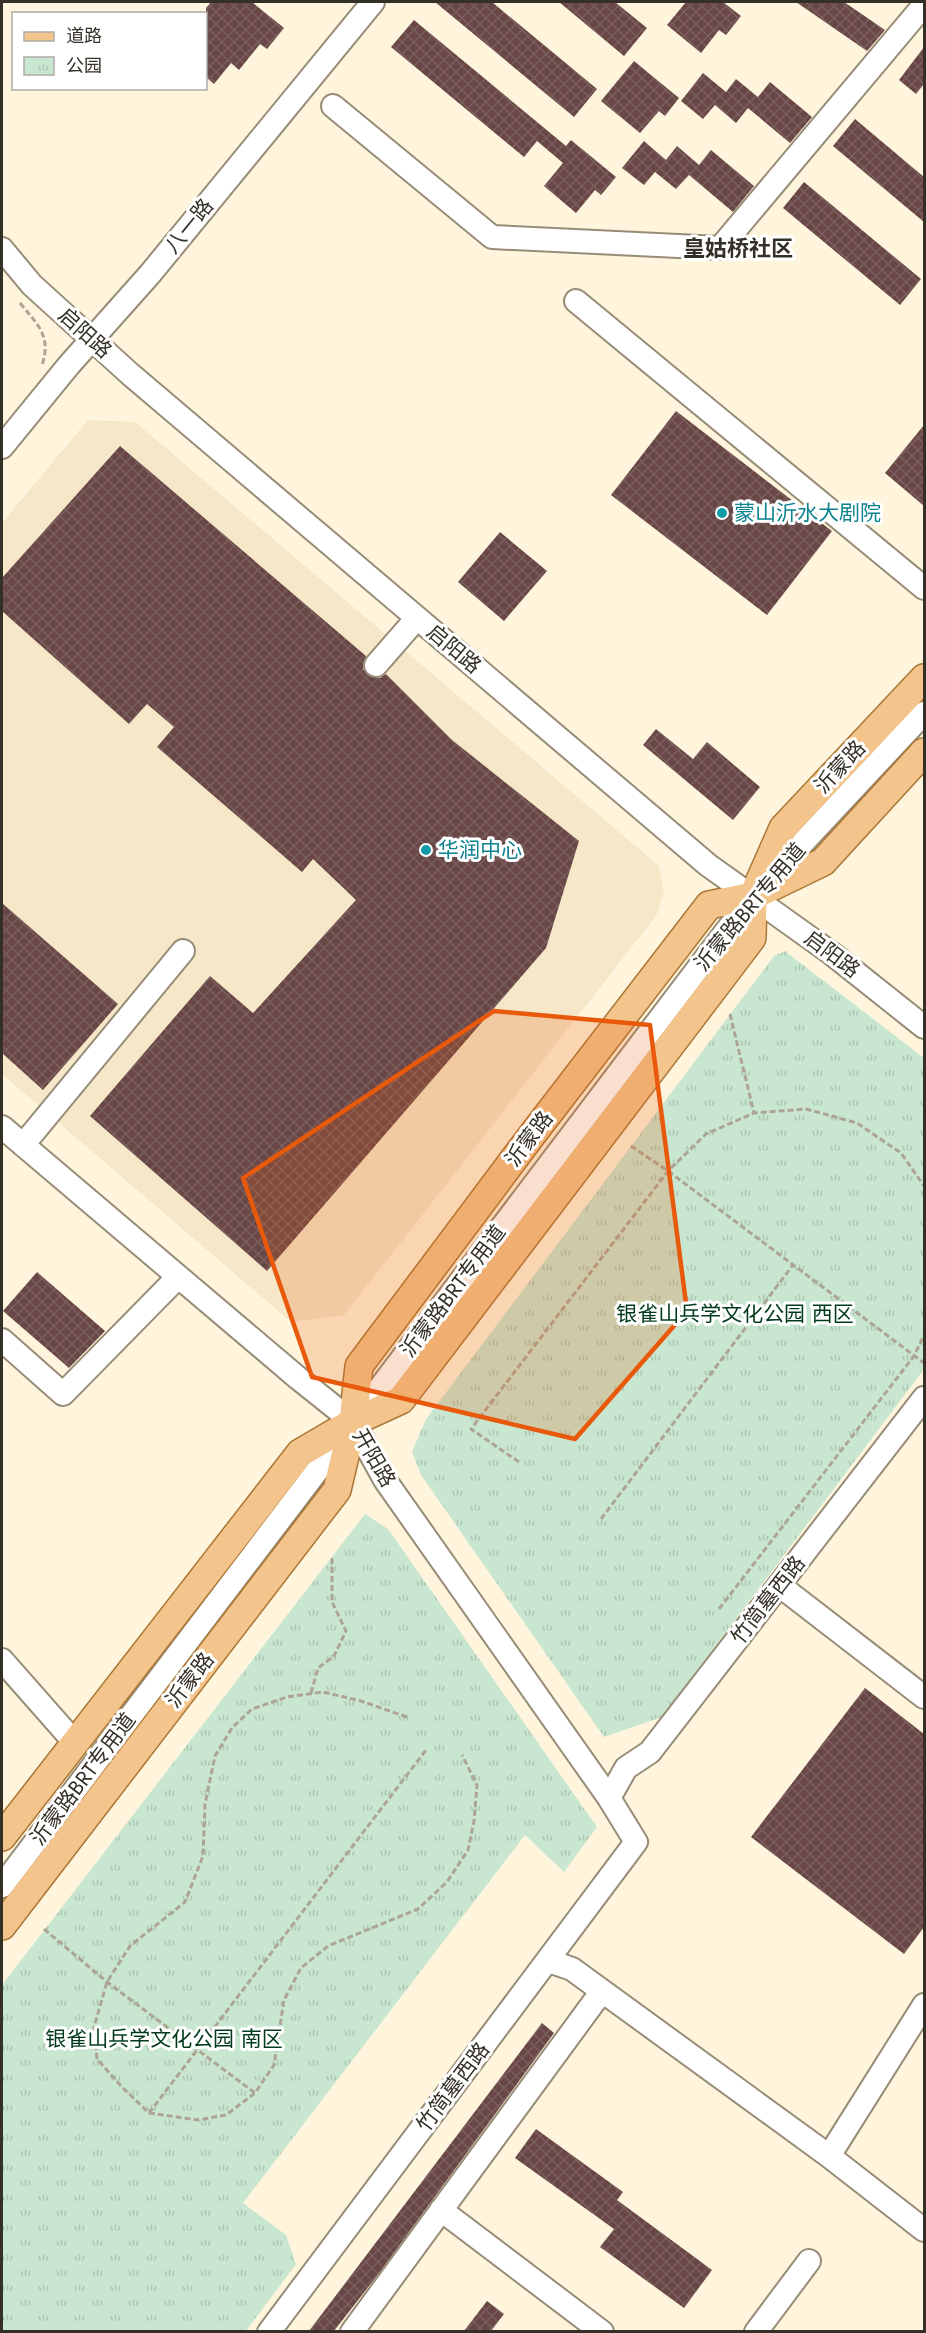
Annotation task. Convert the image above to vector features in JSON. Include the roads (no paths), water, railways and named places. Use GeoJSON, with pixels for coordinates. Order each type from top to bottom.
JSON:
{"type":"FeatureCollection","features":[{"type":"Feature","properties":{"kind":"main road","name":"沂蒙路"},"geometry":{"type":"LineString","coordinates":[[2,1837],[300,1453],[353,1422],[401,1400],[753,938],[753,896],[783,828],[924,678]]}},
{"type":"Feature","properties":{"kind":"main road","name":"沂蒙路"},"geometry":{"type":"LineString","coordinates":[[2,1926],[337,1490],[353,1422],[359,1366],[709,905],[753,896],[823,862],[924,752]]}},
{"type":"Feature","properties":{"kind":"street","name":"八一路"},"geometry":{"type":"LineString","coordinates":[[2,447],[91,340],[150,274],[373,2]]}},
{"type":"Feature","properties":{"kind":"street"},"geometry":{"type":"LineString","coordinates":[[333,106],[492,237],[720,248],[924,5]]}},
{"type":"Feature","properties":{"kind":"street","name":"启阳路"},"geometry":{"type":"LineString","coordinates":[[2,249],[32,285],[91,340],[708,865],[831,953],[924,1027]]}},
{"type":"Feature","properties":{"kind":"street"},"geometry":{"type":"LineString","coordinates":[[576,301],[924,588]]}},
{"type":"Feature","properties":{"kind":"street"},"geometry":{"type":"LineString","coordinates":[[376,665],[417,618]]}},
{"type":"Feature","properties":{"kind":"street","name":"沂蒙路BRT专用道"},"geometry":{"type":"LineString","coordinates":[[753,896],[924,713]]}},
{"type":"Feature","properties":{"kind":"street"},"geometry":{"type":"LineString","coordinates":[[23,1145],[183,951]]}},
{"type":"Feature","properties":{"kind":"street","name":"开阳路"},"geometry":{"type":"LineString","coordinates":[[2,1126],[178,1277],[353,1422],[385,1480],[609,1797],[636,1842]]}},
{"type":"Feature","properties":{"kind":"street"},"geometry":{"type":"LineString","coordinates":[[2,1340],[63,1394],[178,1277]]}},
{"type":"Feature","properties":{"kind":"street","name":"竹简墓西路"},"geometry":{"type":"LineString","coordinates":[[609,1797],[626,1768],[650,1752],[924,1398]]}},
{"type":"Feature","properties":{"kind":"street","name":"沂蒙路BRT专用道"},"geometry":{"type":"LineString","coordinates":[[2,1886],[353,1422]]}},
{"type":"Feature","properties":{"kind":"street"},"geometry":{"type":"LineString","coordinates":[[779,1585],[924,1697]]}},
{"type":"Feature","properties":{"kind":"street"},"geometry":{"type":"LineString","coordinates":[[2,1660],[76,1744]]}},
{"type":"Feature","properties":{"kind":"street","name":"竹简墓西路"},"geometry":{"type":"LineString","coordinates":[[270,2331],[636,1842]]}},
{"type":"Feature","properties":{"kind":"street"},"geometry":{"type":"LineString","coordinates":[[549,1961],[572,1969],[829,2156],[924,2230]]}},
{"type":"Feature","properties":{"kind":"street"},"geometry":{"type":"LineString","coordinates":[[352,2331],[602,1992]]}},
{"type":"Feature","properties":{"kind":"street"},"geometry":{"type":"LineString","coordinates":[[829,2156],[924,2005]]}},
{"type":"Feature","properties":{"kind":"street"},"geometry":{"type":"LineString","coordinates":[[441,2210],[602,2331]]}},
{"type":"Feature","properties":{"kind":"street"},"geometry":{"type":"LineString","coordinates":[[756,2331],[809,2261]]}},
{"type":"Feature","properties":{"kind":"place","name":"蒙山沂水大剧院"},"geometry":{"type":"Point","coordinates":[722,513]}},
{"type":"Feature","properties":{"kind":"place","name":"华润中心"},"geometry":{"type":"Point","coordinates":[426,850]}},
{"type":"Feature","properties":{"kind":"district","name":"皇姑桥社区"},"geometry":{"type":"Point","coordinates":[738,248]}},
{"type":"Feature","properties":{"kind":"park label","name":"银雀山兵学文化公园 西区"},"geometry":{"type":"Point","coordinates":[735,1314]}},
{"type":"Feature","properties":{"kind":"park label","name":"银雀山兵学文化公园 南区"},"geometry":{"type":"Point","coordinates":[164,2039]}}]}
